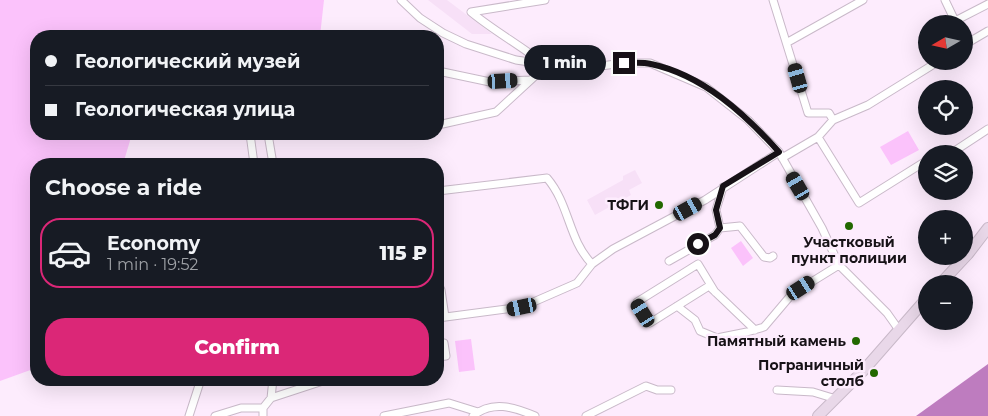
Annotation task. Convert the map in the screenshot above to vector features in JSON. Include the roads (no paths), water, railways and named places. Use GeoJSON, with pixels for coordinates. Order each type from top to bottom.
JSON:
{"type":"FeatureCollection","features":[{"type":"Feature","properties":{"kind":"main road"},"geometry":{"type":"LineString","coordinates":[[948,275],[988,228]]}},
{"type":"Feature","properties":{"kind":"main road"},"geometry":{"type":"LineString","coordinates":[[818,416],[836,399],[918,308]]}},
{"type":"Feature","properties":{"kind":"street"},"geometry":{"type":"LineString","coordinates":[[401,0],[420,18],[438,30]]}},
{"type":"Feature","properties":{"kind":"street"},"geometry":{"type":"LineString","coordinates":[[545,0],[471,12],[546,66]]}},
{"type":"Feature","properties":{"kind":"street"},"geometry":{"type":"LineString","coordinates":[[773,0],[788,42],[808,113],[829,113],[833,120]]}},
{"type":"Feature","properties":{"kind":"street"},"geometry":{"type":"LineString","coordinates":[[788,42],[863,0]]}},
{"type":"Feature","properties":{"kind":"street"},"geometry":{"type":"LineString","coordinates":[[945,0],[952,15]]}},
{"type":"Feature","properties":{"kind":"street"},"geometry":{"type":"LineString","coordinates":[[968,15],[988,4]]}},
{"type":"Feature","properties":{"kind":"street"},"geometry":{"type":"LineString","coordinates":[[973,39],[988,30]]}},
{"type":"Feature","properties":{"kind":"street"},"geometry":{"type":"LineString","coordinates":[[444,33],[466,44],[516,60],[577,70],[624,63],[650,64],[669,70],[706,87],[748,120],[780,155],[822,228],[839,265],[887,312],[899,330]]}},
{"type":"Feature","properties":{"kind":"street"},"geometry":{"type":"LineString","coordinates":[[444,124],[496,112],[546,66]]}},
{"type":"Feature","properties":{"kind":"street"},"geometry":{"type":"LineString","coordinates":[[444,318],[522,307],[577,283],[592,264],[612,249],[705,200],[723,186],[780,155],[818,137],[833,120],[868,105],[924,70]]}},
{"type":"Feature","properties":{"kind":"street"},"geometry":{"type":"LineString","coordinates":[[444,72],[490,82],[530,80]]}},
{"type":"Feature","properties":{"kind":"street"},"geometry":{"type":"LineString","coordinates":[[964,145],[988,129]]}},
{"type":"Feature","properties":{"kind":"street"},"geometry":{"type":"LineString","coordinates":[[818,137],[859,203],[918,165]]}},
{"type":"Feature","properties":{"kind":"street"},"geometry":{"type":"LineString","coordinates":[[251,140],[253,158]]}},
{"type":"Feature","properties":{"kind":"street"},"geometry":{"type":"LineString","coordinates":[[269,140],[272,158]]}},
{"type":"Feature","properties":{"kind":"street"},"geometry":{"type":"LineString","coordinates":[[444,189],[547,178],[564,204],[581,252],[592,264]]}},
{"type":"Feature","properties":{"kind":"street"},"geometry":{"type":"LineString","coordinates":[[669,261],[715,235],[720,228],[716,210],[723,186]]}},
{"type":"Feature","properties":{"kind":"street"},"geometry":{"type":"LineString","coordinates":[[720,228],[740,226],[764,257],[770,258],[773,256]]}},
{"type":"Feature","properties":{"kind":"street"},"geometry":{"type":"LineString","coordinates":[[716,292],[698,264],[637,302],[650,323],[709,286],[755,330]]}},
{"type":"Feature","properties":{"kind":"street"},"geometry":{"type":"LineString","coordinates":[[677,306],[695,320],[700,331],[717,338],[755,330],[764,327],[792,294],[839,265]]}},
{"type":"Feature","properties":{"kind":"street"},"geometry":{"type":"LineString","coordinates":[[444,343],[446,356],[444,356]]}},
{"type":"Feature","properties":{"kind":"street"},"geometry":{"type":"LineString","coordinates":[[189,416],[198,386]]}},
{"type":"Feature","properties":{"kind":"street"},"geometry":{"type":"LineString","coordinates":[[271,398],[272,386]]}},
{"type":"Feature","properties":{"kind":"street"},"geometry":{"type":"LineString","coordinates":[[263,416],[263,408],[271,398],[308,386]]}},
{"type":"Feature","properties":{"kind":"street"},"geometry":{"type":"LineString","coordinates":[[586,416],[646,386],[657,390],[671,390]]}},
{"type":"Feature","properties":{"kind":"street"},"geometry":{"type":"LineString","coordinates":[[777,390],[813,392],[836,399]]}},
{"type":"Feature","properties":{"kind":"street"},"geometry":{"type":"LineString","coordinates":[[384,416],[450,403],[475,414],[488,406],[515,408],[535,416]]}},
{"type":"Feature","properties":{"kind":"street"},"geometry":{"type":"LineString","coordinates":[[216,416],[240,408],[263,408]]}},
{"type":"Feature","properties":{"kind":"place","name":"ТФГИ"},"geometry":{"type":"Point","coordinates":[659,205]}},
{"type":"Feature","properties":{"kind":"place","name":"Участковый пункт полиции"},"geometry":{"type":"Point","coordinates":[849,226]}},
{"type":"Feature","properties":{"kind":"place","name":"Памятный камень"},"geometry":{"type":"Point","coordinates":[856,341]}},
{"type":"Feature","properties":{"kind":"place","name":"Пограничный столб"},"geometry":{"type":"Point","coordinates":[874,373]}}]}
